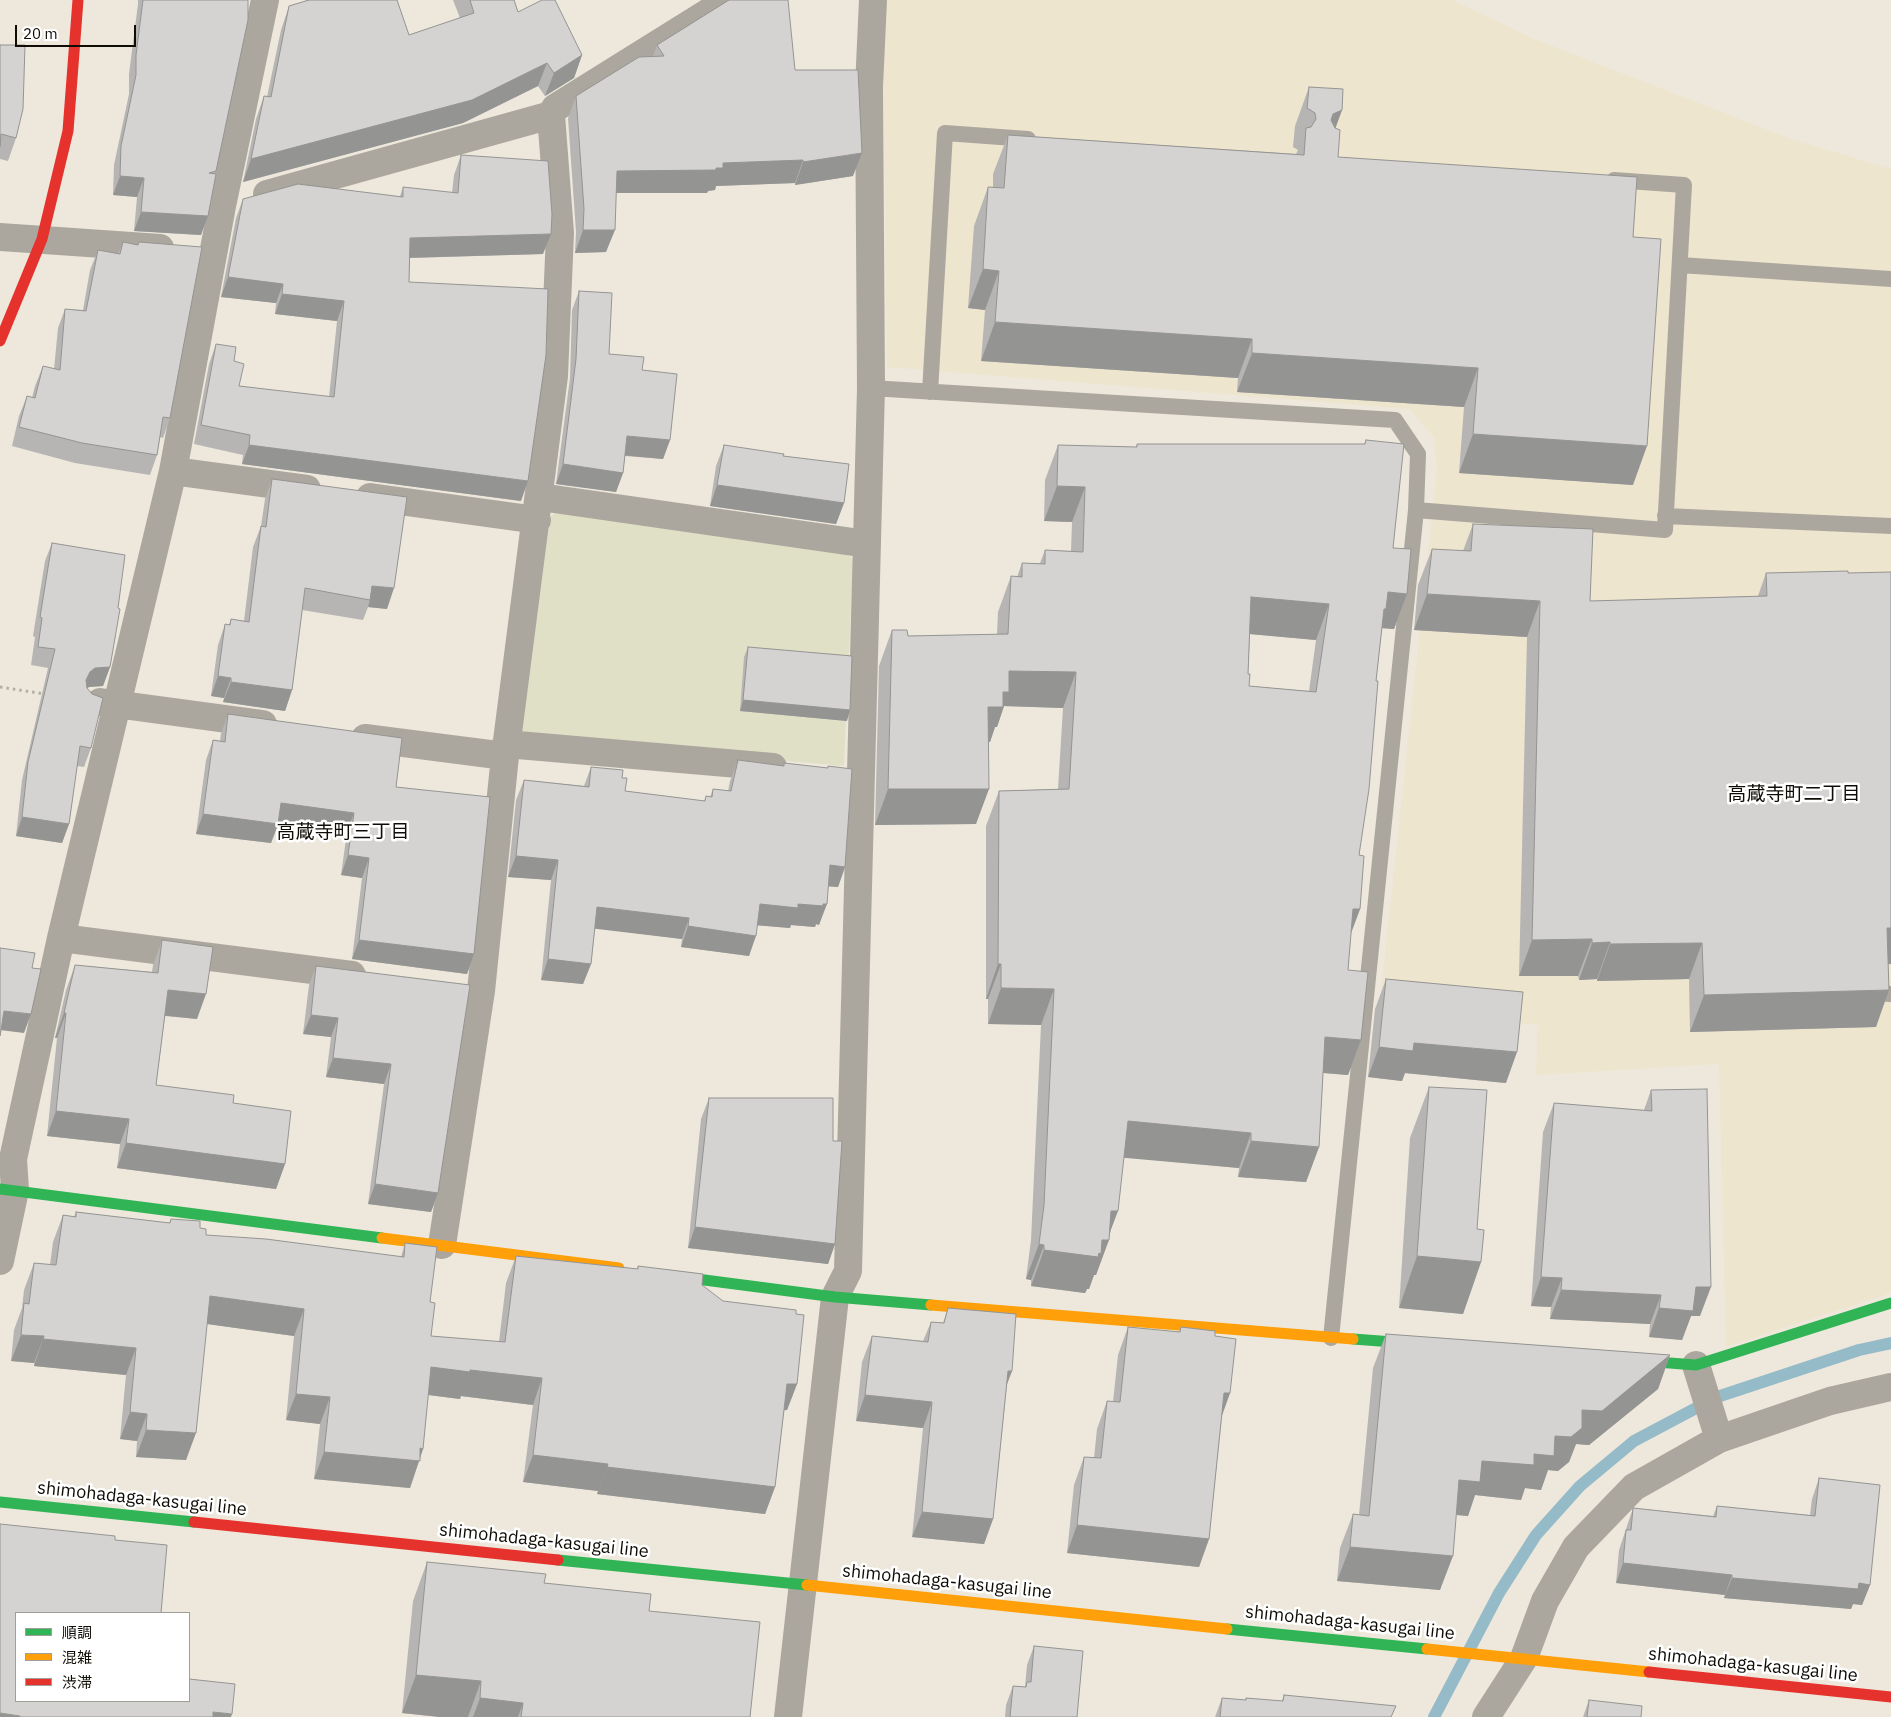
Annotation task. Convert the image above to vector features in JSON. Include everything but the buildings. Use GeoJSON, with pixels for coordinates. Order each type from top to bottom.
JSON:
{"type":"FeatureCollection","features":[{"type":"Feature","properties":{"kind":"street"},"geometry":{"type":"LineString","coordinates":[[0,341],[42,239],[68,131],[78,0]]}},
{"type":"Feature","properties":{"kind":"street"},"geometry":{"type":"LineString","coordinates":[[0,1260],[13,1159],[61,938],[106,703],[173,471],[222,206],[265,0]]}},
{"type":"Feature","properties":{"kind":"street"},"geometry":{"type":"LineString","coordinates":[[222,206],[551,114],[556,108],[728,0]]}},
{"type":"Feature","properties":{"kind":"street"},"geometry":{"type":"LineString","coordinates":[[788,1717],[801,1585],[835,1297],[848,1271],[871,388],[869,87],[873,0]]}},
{"type":"Feature","properties":{"kind":"street"},"geometry":{"type":"LineString","coordinates":[[442,1244],[481,991],[506,750],[554,376],[560,233],[551,114]]}},
{"type":"Feature","properties":{"kind":"street"},"geometry":{"type":"LineString","coordinates":[[0,237],[214,252]]}},
{"type":"Feature","properties":{"kind":"street"},"geometry":{"type":"LineString","coordinates":[[173,471],[335,493],[538,509],[867,544]]}},
{"type":"Feature","properties":{"kind":"street"},"geometry":{"type":"LineString","coordinates":[[106,703],[291,728]]}},
{"type":"Feature","properties":{"kind":"street"},"geometry":{"type":"LineString","coordinates":[[340,734],[506,750],[803,770]]}},
{"type":"Feature","properties":{"kind":"street"},"geometry":{"type":"LineString","coordinates":[[832,772],[862,774]]}},
{"type":"Feature","properties":{"kind":"street"},"geometry":{"type":"LineString","coordinates":[[61,938],[374,977]]}},
{"type":"Feature","properties":{"kind":"street"},"geometry":{"type":"LineString","coordinates":[[452,987],[481,991]]}},
{"type":"Feature","properties":{"kind":"street"},"geometry":{"type":"LineString","coordinates":[[8,1190],[442,1244],[629,1270]]}},
{"type":"Feature","properties":{"kind":"street"},"geometry":{"type":"LineString","coordinates":[[658,1274],[835,1297],[1430,1345]]}},
{"type":"Feature","properties":{"kind":"street"},"geometry":{"type":"LineString","coordinates":[[1617,1359],[1696,1365],[1891,1303]]}},
{"type":"Feature","properties":{"kind":"street"},"geometry":{"type":"LineString","coordinates":[[1696,1365],[1719,1439]]}},
{"type":"Feature","properties":{"kind":"street"},"geometry":{"type":"LineString","coordinates":[[1486,1717],[1524,1658],[1545,1602],[1576,1548],[1634,1487],[1719,1439],[1830,1401],[1891,1387]]}},
{"type":"Feature","properties":{"kind":"street","name":"shimohadaga-kasugai line"},"geometry":{"type":"LineString","coordinates":[[0,1502],[1891,1697]]}},
{"type":"Feature","properties":{"kind":"lane"},"geometry":{"type":"LineString","coordinates":[[930,392],[945,133],[1044,140]]}},
{"type":"Feature","properties":{"kind":"lane"},"geometry":{"type":"LineString","coordinates":[[1416,510],[1664,530],[1684,185],[1594,178]]}},
{"type":"Feature","properties":{"kind":"lane"},"geometry":{"type":"LineString","coordinates":[[1680,265],[1891,279]]}},
{"type":"Feature","properties":{"kind":"lane"},"geometry":{"type":"LineString","coordinates":[[871,388],[1395,420],[1418,454],[1416,510],[1331,1338]]}},
{"type":"Feature","properties":{"kind":"lane"},"geometry":{"type":"LineString","coordinates":[[1665,516],[1891,526]]}},
{"type":"Feature","properties":{"kind":"path"},"geometry":{"type":"LineString","coordinates":[[0,687],[106,703]]}},
{"type":"Feature","properties":{"kind":"shaded area"},"geometry":{"type":"Polygon","coordinates":[[[885,0],[1452,0],[1534,39],[1791,139],[1891,169],[1891,1293],[1726,1347],[1719,1064],[1536,1075],[1538,1025],[1379,1011],[1437,471],[1434,437],[1409,409],[887,367],[883,42],[885,0]]]}},
{"type":"Feature","properties":{"kind":"green space"},"geometry":{"type":"Polygon","coordinates":[[[561,509],[840,546],[853,560],[844,766],[524,738],[518,729],[544,521],[561,509]]]}},
{"type":"Feature","properties":{"kind":"waterway"},"geometry":{"type":"LineString","coordinates":[[1434,1717],[1499,1593],[1536,1535],[1580,1486],[1634,1441],[1717,1397],[1859,1350],[1891,1343]]}},
{"type":"Feature","properties":{"kind":"traffic: fast"},"geometry":{"type":"LineString","coordinates":[[0,1189],[382,1238]]}},
{"type":"Feature","properties":{"kind":"traffic: fast"},"geometry":{"type":"LineString","coordinates":[[666,1275],[835,1297],[931,1305]]}},
{"type":"Feature","properties":{"kind":"traffic: fast"},"geometry":{"type":"LineString","coordinates":[[1630,1360],[1696,1365],[1891,1303]]}},
{"type":"Feature","properties":{"kind":"traffic: fast"},"geometry":{"type":"LineString","coordinates":[[1353,1339],[1420,1344]]}},
{"type":"Feature","properties":{"kind":"traffic: fast"},"geometry":{"type":"LineString","coordinates":[[0,1502],[194,1522]]}},
{"type":"Feature","properties":{"kind":"traffic: fast"},"geometry":{"type":"LineString","coordinates":[[558,1560],[807,1585]]}},
{"type":"Feature","properties":{"kind":"traffic: fast"},"geometry":{"type":"LineString","coordinates":[[1227,1629],[1427,1649]]}},
{"type":"Feature","properties":{"kind":"traffic: slow"},"geometry":{"type":"LineString","coordinates":[[382,1238],[619,1268]]}},
{"type":"Feature","properties":{"kind":"traffic: slow"},"geometry":{"type":"LineString","coordinates":[[931,1305],[1353,1339]]}},
{"type":"Feature","properties":{"kind":"traffic: slow"},"geometry":{"type":"LineString","coordinates":[[807,1585],[1227,1629]]}},
{"type":"Feature","properties":{"kind":"traffic: slow"},"geometry":{"type":"LineString","coordinates":[[1427,1649],[1649,1672]]}},
{"type":"Feature","properties":{"kind":"traffic: jam"},"geometry":{"type":"LineString","coordinates":[[0,341],[42,239],[68,131],[78,0]]}},
{"type":"Feature","properties":{"kind":"traffic: jam"},"geometry":{"type":"LineString","coordinates":[[194,1522],[558,1560]]}},
{"type":"Feature","properties":{"kind":"traffic: jam"},"geometry":{"type":"LineString","coordinates":[[1649,1672],[1891,1697]]}},
{"type":"Feature","properties":{"kind":"district","name":"高蔵寺町二丁目"},"geometry":{"type":"Point","coordinates":[1794,795]}},
{"type":"Feature","properties":{"kind":"district","name":"高蔵寺町三丁目"},"geometry":{"type":"Point","coordinates":[343,833]}}]}
